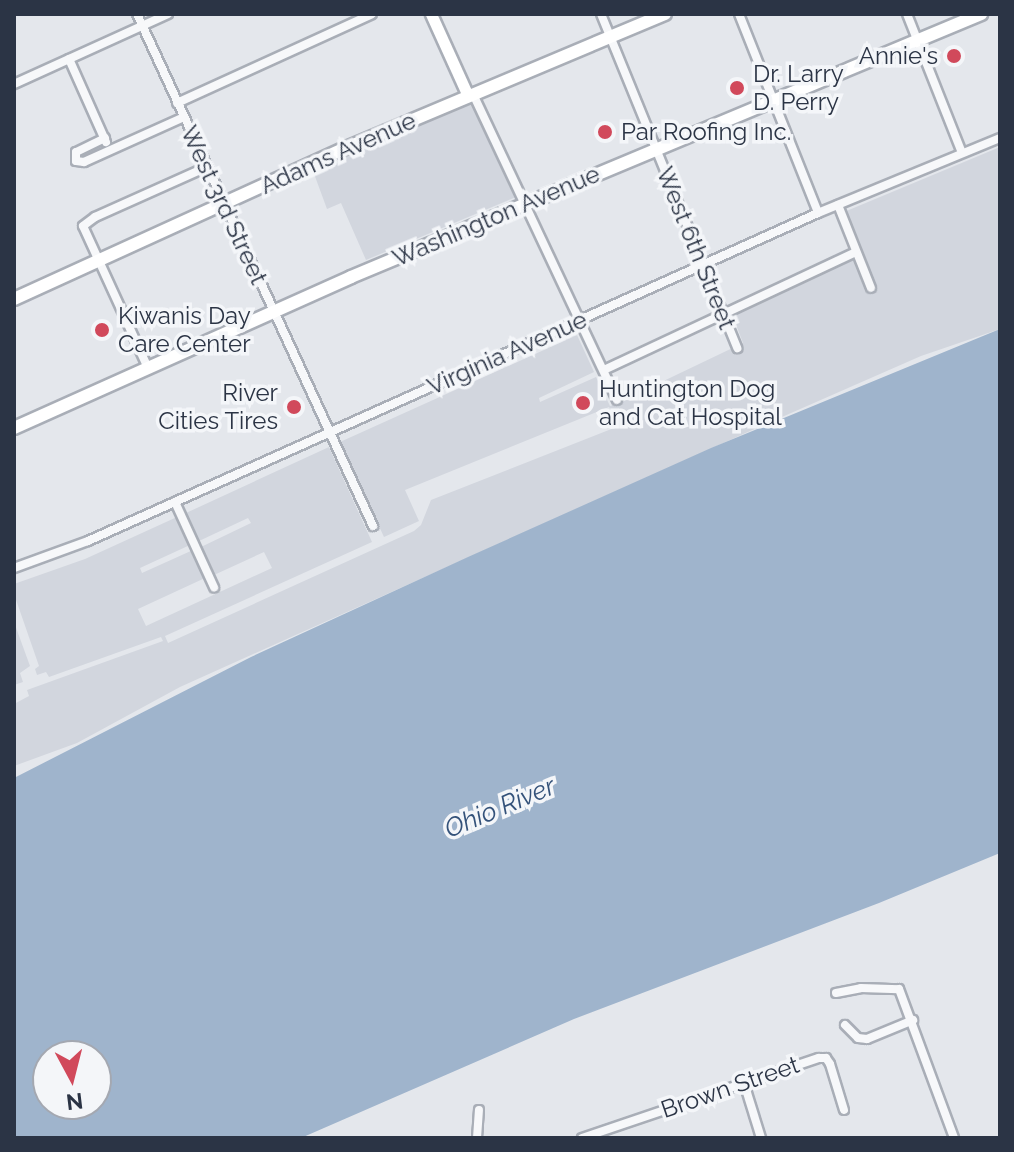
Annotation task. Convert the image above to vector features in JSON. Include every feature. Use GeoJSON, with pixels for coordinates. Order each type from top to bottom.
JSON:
{"type":"FeatureCollection","features":[{"type":"Feature","properties":{"kind":"main road","name":"Adams Avenue"},"geometry":{"type":"LineString","coordinates":[[14,299],[471,95],[665,14]]}},
{"type":"Feature","properties":{"kind":"main road","name":"Washington Avenue"},"geometry":{"type":"LineString","coordinates":[[14,428],[274,311],[981,14]]}},
{"type":"Feature","properties":{"kind":"street","name":"West 3rd Street"},"geometry":{"type":"LineString","coordinates":[[137,14],[373,526]]}},
{"type":"Feature","properties":{"kind":"street"},"geometry":{"type":"LineString","coordinates":[[14,84],[168,14]]}},
{"type":"Feature","properties":{"kind":"street"},"geometry":{"type":"LineString","coordinates":[[177,103],[372,14]]}},
{"type":"Feature","properties":{"kind":"street"},"geometry":{"type":"LineString","coordinates":[[431,14],[526,204],[617,400]]}},
{"type":"Feature","properties":{"kind":"street","name":"West 6th Street"},"geometry":{"type":"LineString","coordinates":[[601,14],[737,348]]}},
{"type":"Feature","properties":{"kind":"street"},"geometry":{"type":"LineString","coordinates":[[739,14],[818,213]]}},
{"type":"Feature","properties":{"kind":"street"},"geometry":{"type":"LineString","coordinates":[[907,14],[962,153]]}},
{"type":"Feature","properties":{"kind":"street"},"geometry":{"type":"LineString","coordinates":[[69,59],[110,150]]}},
{"type":"Feature","properties":{"kind":"street"},"geometry":{"type":"LineString","coordinates":[[105,138],[76,152],[75,159],[82,163],[184,117]]}},
{"type":"Feature","properties":{"kind":"street","name":"Virginia Avenue"},"geometry":{"type":"LineString","coordinates":[[14,568],[76,546],[818,213],[1000,138]]}},
{"type":"Feature","properties":{"kind":"street"},"geometry":{"type":"LineString","coordinates":[[148,368],[83,226],[95,217],[207,167]]}},
{"type":"Feature","properties":{"kind":"street"},"geometry":{"type":"LineString","coordinates":[[838,205],[871,288]]}},
{"type":"Feature","properties":{"kind":"street"},"geometry":{"type":"LineString","coordinates":[[604,370],[856,252]]}},
{"type":"Feature","properties":{"kind":"street"},"geometry":{"type":"LineString","coordinates":[[175,502],[214,587]]}},
{"type":"Feature","properties":{"kind":"street"},"geometry":{"type":"LineString","coordinates":[[836,993],[861,988],[899,989],[954,1138]]}},
{"type":"Feature","properties":{"kind":"street"},"geometry":{"type":"LineString","coordinates":[[845,1025],[858,1038],[867,1039],[913,1020]]}},
{"type":"Feature","properties":{"kind":"street","name":"Brown Street"},"geometry":{"type":"LineString","coordinates":[[582,1138],[810,1059],[826,1058],[844,1110]]}},
{"type":"Feature","properties":{"kind":"street"},"geometry":{"type":"LineString","coordinates":[[744,1083],[761,1138]]}},
{"type":"Feature","properties":{"kind":"street"},"geometry":{"type":"LineString","coordinates":[[477,1138],[479,1110]]}},
{"type":"Feature","properties":{"kind":"shaded area"},"geometry":{"type":"Polygon","coordinates":[[[472,103],[516,197],[366,260],[341,203],[327,209],[313,171],[472,103]]]}},
{"type":"Feature","properties":{"kind":"shaded area"},"geometry":{"type":"Polygon","coordinates":[[[1000,147],[1000,329],[921,356],[759,427],[180,687],[77,743],[14,766],[14,704],[29,696],[27,690],[163,641],[161,637],[49,677],[46,672],[37,675],[35,669],[39,666],[14,594],[14,584],[85,559],[177,517],[190,545],[140,568],[142,573],[193,550],[205,578],[138,609],[146,626],[272,568],[264,552],[214,575],[201,547],[251,523],[248,518],[199,541],[186,513],[329,447],[372,542],[165,636],[168,643],[414,531],[421,525],[431,500],[619,426],[609,407],[405,490],[419,521],[384,537],[340,442],[577,335],[594,372],[539,398],[540,402],[596,377],[610,406],[627,400],[625,394],[648,383],[651,387],[743,343],[732,314],[853,259],[865,288],[873,285],[844,212],[1000,147]]]}},
{"type":"Feature","properties":{"kind":"shaded area"},"geometry":{"type":"Polygon","coordinates":[[[14,622],[30,666],[20,673],[23,682],[14,685],[14,622]]]}},
{"type":"Feature","properties":{"kind":"water","name":"Ohio River"},"geometry":{"type":"Polygon","coordinates":[[[1000,329],[1000,853],[879,903],[574,1019],[301,1138],[14,1138],[14,778],[251,657],[711,448],[1000,329]]]}},
{"type":"Feature","properties":{"kind":"place","name":"Annie's"},"geometry":{"type":"Point","coordinates":[954,56]}},
{"type":"Feature","properties":{"kind":"place","name":"Dr. Larry D. Perry"},"geometry":{"type":"Point","coordinates":[737,88]}},
{"type":"Feature","properties":{"kind":"place","name":"Par Roofing Inc."},"geometry":{"type":"Point","coordinates":[605,132]}},
{"type":"Feature","properties":{"kind":"place","name":"Kiwanis Day Care Center"},"geometry":{"type":"Point","coordinates":[102,330]}},
{"type":"Feature","properties":{"kind":"place","name":"Huntington Dog and Cat Hospital"},"geometry":{"type":"Point","coordinates":[583,403]}},
{"type":"Feature","properties":{"kind":"place","name":"River Cities Tires"},"geometry":{"type":"Point","coordinates":[294,407]}}]}
